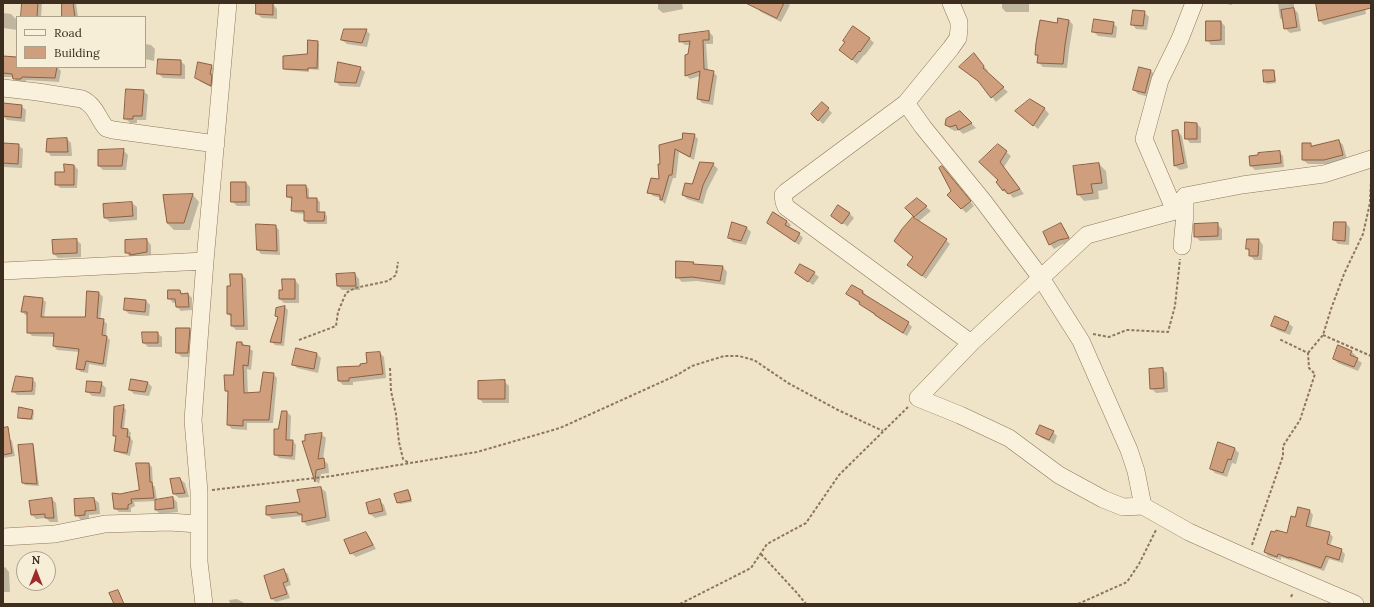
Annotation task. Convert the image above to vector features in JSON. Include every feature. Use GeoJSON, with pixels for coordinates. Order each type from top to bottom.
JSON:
{"type":"FeatureCollection","features":[{"type":"Feature","properties":{"kind":"street"},"geometry":{"type":"LineString","coordinates":[[204,604],[199,562],[199,492],[193,420],[204,261],[228,3]]}},
{"type":"Feature","properties":{"kind":"street"},"geometry":{"type":"LineString","coordinates":[[951,3],[958,22],[958,38],[906,103],[783,195],[786,207],[971,343]]}},
{"type":"Feature","properties":{"kind":"street"},"geometry":{"type":"LineString","coordinates":[[1175,211],[1144,139],[1160,80],[1180,39],[1194,3]]}},
{"type":"Feature","properties":{"kind":"street"},"geometry":{"type":"LineString","coordinates":[[3,88],[38,92],[88,101],[95,109],[106,128],[113,130],[216,144]]}},
{"type":"Feature","properties":{"kind":"street"},"geometry":{"type":"LineString","coordinates":[[906,103],[923,127],[984,202],[1041,278],[1082,341],[1129,450],[1136,471],[1143,506]]}},
{"type":"Feature","properties":{"kind":"street"},"geometry":{"type":"LineString","coordinates":[[1355,604],[1190,532],[1143,506],[1123,507],[1103,499],[1059,475],[1009,438],[960,415],[918,398],[971,343],[1087,234],[1175,211],[1185,196],[1242,185],[1324,174],[1371,159]]}},
{"type":"Feature","properties":{"kind":"street"},"geometry":{"type":"LineString","coordinates":[[1182,246],[1185,196]]}},
{"type":"Feature","properties":{"kind":"street"},"geometry":{"type":"LineString","coordinates":[[3,271],[204,261]]}},
{"type":"Feature","properties":{"kind":"street"},"geometry":{"type":"LineString","coordinates":[[3,537],[55,534],[105,524],[169,522],[198,524]]}},
{"type":"Feature","properties":{"kind":"path"},"geometry":{"type":"LineString","coordinates":[[1247,558],[1261,523],[1271,488],[1283,456],[1283,446],[1300,420],[1315,374],[1309,368],[1308,354],[1323,335],[1344,274],[1363,234],[1370,203],[1371,181]]}},
{"type":"Feature","properties":{"kind":"path"},"geometry":{"type":"LineString","coordinates":[[1082,341],[1090,333],[1109,337],[1127,330],[1168,332],[1174,306],[1182,246]]}},
{"type":"Feature","properties":{"kind":"path"},"geometry":{"type":"LineString","coordinates":[[299,340],[336,326],[338,312],[346,293],[355,288],[388,281],[396,275],[398,262]]}},
{"type":"Feature","properties":{"kind":"path"},"geometry":{"type":"LineString","coordinates":[[1323,335],[1371,356]]}},
{"type":"Feature","properties":{"kind":"path"},"geometry":{"type":"LineString","coordinates":[[1279,339],[1308,354]]}},
{"type":"Feature","properties":{"kind":"path"},"geometry":{"type":"LineString","coordinates":[[199,492],[332,476],[477,452],[560,428],[677,375],[692,366],[724,356],[739,356],[754,360],[788,383],[838,410],[883,431]]}},
{"type":"Feature","properties":{"kind":"path"},"geometry":{"type":"LineString","coordinates":[[390,368],[391,391],[396,414],[399,442],[403,459],[410,463]]}},
{"type":"Feature","properties":{"kind":"path"},"geometry":{"type":"LineString","coordinates":[[680,604],[751,568],[768,544],[806,523],[839,475],[918,398]]}},
{"type":"Feature","properties":{"kind":"path"},"geometry":{"type":"LineString","coordinates":[[1078,604],[1127,582],[1139,564],[1163,517]]}},
{"type":"Feature","properties":{"kind":"path"},"geometry":{"type":"LineString","coordinates":[[761,554],[806,604]]}},
{"type":"Feature","properties":{"kind":"building"},"geometry":{"type":"Polygon","coordinates":[[[22,3],[38,3],[37,16],[21,16],[22,3]]]}},
{"type":"Feature","properties":{"kind":"building"},"geometry":{"type":"Polygon","coordinates":[[[62,3],[73,3],[75,16],[62,16],[62,3]]]}},
{"type":"Feature","properties":{"kind":"building"},"geometry":{"type":"Polygon","coordinates":[[[256,3],[273,3],[273,15],[256,14],[256,3]]]}},
{"type":"Feature","properties":{"kind":"building"},"geometry":{"type":"Polygon","coordinates":[[[746,3],[784,3],[777,18],[746,3]]]}},
{"type":"Feature","properties":{"kind":"building"},"geometry":{"type":"Polygon","coordinates":[[[1316,3],[1371,3],[1371,8],[1319,21],[1316,3]]]}},
{"type":"Feature","properties":{"kind":"building"},"geometry":{"type":"Polygon","coordinates":[[[1294,8],[1297,27],[1284,29],[1281,10],[1294,8]]]}},
{"type":"Feature","properties":{"kind":"building"},"geometry":{"type":"Polygon","coordinates":[[[1133,10],[1145,11],[1143,26],[1131,25],[1133,10]]]}},
{"type":"Feature","properties":{"kind":"building"},"geometry":{"type":"Polygon","coordinates":[[[1058,18],[1069,20],[1063,64],[1037,63],[1038,55],[1035,55],[1040,20],[1057,23],[1058,18]]]}},
{"type":"Feature","properties":{"kind":"building"},"geometry":{"type":"Polygon","coordinates":[[[1094,19],[1114,22],[1112,34],[1092,32],[1094,19]]]}},
{"type":"Feature","properties":{"kind":"building"},"geometry":{"type":"Polygon","coordinates":[[[1206,21],[1221,21],[1221,40],[1206,41],[1206,21]]]}},
{"type":"Feature","properties":{"kind":"building"},"geometry":{"type":"Polygon","coordinates":[[[853,26],[870,38],[852,60],[839,50],[853,26]]]}},
{"type":"Feature","properties":{"kind":"building"},"geometry":{"type":"Polygon","coordinates":[[[344,29],[367,29],[362,43],[341,40],[344,29]]]}},
{"type":"Feature","properties":{"kind":"building"},"geometry":{"type":"Polygon","coordinates":[[[709,31],[709,40],[703,40],[704,69],[714,71],[709,101],[697,99],[700,71],[685,76],[685,55],[688,54],[690,41],[679,42],[679,35],[709,31]]]}},
{"type":"Feature","properties":{"kind":"building"},"geometry":{"type":"Polygon","coordinates":[[[308,40],[318,41],[317,68],[308,68],[308,70],[283,69],[283,56],[307,54],[308,40]]]}},
{"type":"Feature","properties":{"kind":"building"},"geometry":{"type":"Polygon","coordinates":[[[974,53],[984,66],[983,68],[1004,87],[991,98],[978,81],[959,67],[974,53]]]}},
{"type":"Feature","properties":{"kind":"building"},"geometry":{"type":"Polygon","coordinates":[[[3,56],[16,57],[16,68],[57,68],[55,78],[22,77],[21,79],[13,79],[12,74],[3,73],[3,56]]]}},
{"type":"Feature","properties":{"kind":"building"},"geometry":{"type":"Polygon","coordinates":[[[158,59],[181,60],[181,75],[157,74],[158,59]]]}},
{"type":"Feature","properties":{"kind":"building"},"geometry":{"type":"Polygon","coordinates":[[[198,62],[212,65],[210,74],[212,75],[211,86],[195,78],[198,62]]]}},
{"type":"Feature","properties":{"kind":"building"},"geometry":{"type":"Polygon","coordinates":[[[338,62],[361,67],[356,83],[335,82],[338,62]]]}},
{"type":"Feature","properties":{"kind":"building"},"geometry":{"type":"Polygon","coordinates":[[[1139,67],[1151,70],[1145,93],[1133,90],[1139,67]]]}},
{"type":"Feature","properties":{"kind":"building"},"geometry":{"type":"Polygon","coordinates":[[[1263,70],[1274,70],[1275,81],[1264,82],[1263,70]]]}},
{"type":"Feature","properties":{"kind":"building"},"geometry":{"type":"Polygon","coordinates":[[[126,89],[144,90],[142,116],[133,116],[133,119],[124,119],[126,89]]]}},
{"type":"Feature","properties":{"kind":"building"},"geometry":{"type":"Polygon","coordinates":[[[1030,99],[1045,108],[1033,126],[1015,111],[1030,99]]]}},
{"type":"Feature","properties":{"kind":"building"},"geometry":{"type":"Polygon","coordinates":[[[822,102],[829,108],[818,121],[811,114],[822,102]]]}},
{"type":"Feature","properties":{"kind":"building"},"geometry":{"type":"Polygon","coordinates":[[[3,103],[22,105],[21,118],[3,116],[3,103]]]}},
{"type":"Feature","properties":{"kind":"building"},"geometry":{"type":"Polygon","coordinates":[[[960,111],[972,123],[958,130],[956,125],[950,127],[945,125],[946,119],[960,111]]]}},
{"type":"Feature","properties":{"kind":"building"},"geometry":{"type":"Polygon","coordinates":[[[1185,122],[1197,123],[1197,139],[1185,139],[1185,122]]]}},
{"type":"Feature","properties":{"kind":"building"},"geometry":{"type":"Polygon","coordinates":[[[1178,130],[1184,163],[1174,166],[1172,131],[1178,130]]]}},
{"type":"Feature","properties":{"kind":"building"},"geometry":{"type":"Polygon","coordinates":[[[683,133],[695,134],[690,157],[675,149],[672,175],[669,175],[662,200],[660,200],[660,195],[647,193],[651,178],[659,179],[659,145],[682,139],[683,133]]]}},
{"type":"Feature","properties":{"kind":"building"},"geometry":{"type":"Polygon","coordinates":[[[67,138],[68,152],[46,152],[47,139],[67,138]]]}},
{"type":"Feature","properties":{"kind":"building"},"geometry":{"type":"Polygon","coordinates":[[[1339,140],[1343,155],[1324,160],[1302,160],[1302,143],[1311,143],[1311,146],[1339,140]]]}},
{"type":"Feature","properties":{"kind":"building"},"geometry":{"type":"Polygon","coordinates":[[[3,143],[19,144],[18,164],[3,163],[3,143]]]}},
{"type":"Feature","properties":{"kind":"building"},"geometry":{"type":"Polygon","coordinates":[[[998,144],[1007,151],[1000,162],[1020,189],[1008,194],[1004,189],[1003,191],[996,182],[998,180],[979,162],[998,144]]]}},
{"type":"Feature","properties":{"kind":"building"},"geometry":{"type":"Polygon","coordinates":[[[124,149],[122,166],[98,166],[98,150],[124,149]]]}},
{"type":"Feature","properties":{"kind":"building"},"geometry":{"type":"Polygon","coordinates":[[[1280,151],[1281,163],[1250,166],[1249,156],[1258,155],[1258,153],[1280,151]]]}},
{"type":"Feature","properties":{"kind":"building"},"geometry":{"type":"Polygon","coordinates":[[[700,162],[714,163],[703,185],[699,200],[682,195],[685,183],[692,184],[700,162]]]}},
{"type":"Feature","properties":{"kind":"building"},"geometry":{"type":"Polygon","coordinates":[[[1099,163],[1102,183],[1091,184],[1093,193],[1077,195],[1073,166],[1099,163]]]}},
{"type":"Feature","properties":{"kind":"building"},"geometry":{"type":"Polygon","coordinates":[[[64,164],[74,165],[74,185],[55,185],[55,172],[64,172],[64,164]]]}},
{"type":"Feature","properties":{"kind":"building"},"geometry":{"type":"Polygon","coordinates":[[[942,166],[971,201],[961,209],[947,195],[951,191],[939,168],[942,166]]]}},
{"type":"Feature","properties":{"kind":"building"},"geometry":{"type":"Polygon","coordinates":[[[231,182],[246,182],[246,202],[231,202],[231,182]]]}},
{"type":"Feature","properties":{"kind":"building"},"geometry":{"type":"Polygon","coordinates":[[[287,185],[306,185],[307,198],[317,198],[317,212],[325,212],[324,221],[304,221],[304,211],[291,211],[292,197],[287,197],[287,185]]]}},
{"type":"Feature","properties":{"kind":"building"},"geometry":{"type":"Polygon","coordinates":[[[193,194],[184,223],[167,223],[163,195],[193,194]]]}},
{"type":"Feature","properties":{"kind":"building"},"geometry":{"type":"Polygon","coordinates":[[[917,198],[927,206],[914,217],[905,208],[917,198]]]}},
{"type":"Feature","properties":{"kind":"building"},"geometry":{"type":"Polygon","coordinates":[[[132,202],[133,216],[104,218],[103,204],[132,202]]]}},
{"type":"Feature","properties":{"kind":"building"},"geometry":{"type":"Polygon","coordinates":[[[838,205],[850,213],[842,224],[831,216],[838,205]]]}},
{"type":"Feature","properties":{"kind":"building"},"geometry":{"type":"Polygon","coordinates":[[[773,212],[787,221],[785,225],[800,233],[795,242],[767,223],[773,212]]]}},
{"type":"Feature","properties":{"kind":"building"},"geometry":{"type":"Polygon","coordinates":[[[913,217],[947,239],[922,276],[907,265],[913,257],[894,241],[913,217]]]}},
{"type":"Feature","properties":{"kind":"building"},"geometry":{"type":"Polygon","coordinates":[[[732,222],[747,227],[741,241],[728,238],[732,222]]]}},
{"type":"Feature","properties":{"kind":"building"},"geometry":{"type":"Polygon","coordinates":[[[1334,222],[1346,222],[1345,241],[1333,240],[1334,222]]]}},
{"type":"Feature","properties":{"kind":"building"},"geometry":{"type":"Polygon","coordinates":[[[1061,223],[1069,238],[1059,240],[1049,245],[1043,232],[1061,223]]]}},
{"type":"Feature","properties":{"kind":"building"},"geometry":{"type":"Polygon","coordinates":[[[1218,223],[1218,236],[1194,237],[1194,224],[1218,223]]]}},
{"type":"Feature","properties":{"kind":"building"},"geometry":{"type":"Polygon","coordinates":[[[256,224],[276,225],[277,251],[257,250],[256,224]]]}},
{"type":"Feature","properties":{"kind":"building"},"geometry":{"type":"Polygon","coordinates":[[[77,239],[77,253],[53,254],[52,240],[77,239]]]}},
{"type":"Feature","properties":{"kind":"building"},"geometry":{"type":"Polygon","coordinates":[[[147,239],[147,252],[130,255],[130,253],[125,253],[125,240],[147,239]]]}},
{"type":"Feature","properties":{"kind":"building"},"geometry":{"type":"Polygon","coordinates":[[[1247,239],[1259,239],[1258,256],[1249,256],[1249,249],[1246,249],[1247,239]]]}},
{"type":"Feature","properties":{"kind":"building"},"geometry":{"type":"Polygon","coordinates":[[[676,261],[723,266],[720,281],[692,277],[676,278],[676,261]]]}},
{"type":"Feature","properties":{"kind":"building"},"geometry":{"type":"Polygon","coordinates":[[[800,264],[815,272],[808,282],[795,273],[800,264]]]}},
{"type":"Feature","properties":{"kind":"building"},"geometry":{"type":"Polygon","coordinates":[[[355,273],[356,286],[337,286],[336,274],[355,273]]]}},
{"type":"Feature","properties":{"kind":"building"},"geometry":{"type":"Polygon","coordinates":[[[230,274],[242,274],[244,326],[231,326],[231,314],[227,314],[227,286],[230,286],[230,274]]]}},
{"type":"Feature","properties":{"kind":"building"},"geometry":{"type":"Polygon","coordinates":[[[282,279],[295,279],[295,299],[279,299],[279,290],[282,290],[282,279]]]}},
{"type":"Feature","properties":{"kind":"building"},"geometry":{"type":"Polygon","coordinates":[[[852,285],[863,291],[862,293],[909,322],[903,333],[859,304],[860,302],[846,294],[852,285]]]}},
{"type":"Feature","properties":{"kind":"building"},"geometry":{"type":"Polygon","coordinates":[[[168,290],[180,290],[181,294],[188,293],[189,307],[176,307],[175,299],[168,299],[168,290]]]}},
{"type":"Feature","properties":{"kind":"building"},"geometry":{"type":"Polygon","coordinates":[[[87,291],[99,292],[97,318],[104,319],[102,335],[107,336],[103,364],[86,361],[84,370],[76,369],[79,349],[53,346],[54,333],[27,333],[27,312],[21,312],[24,296],[43,298],[41,317],[85,317],[87,291]]]}},
{"type":"Feature","properties":{"kind":"building"},"geometry":{"type":"Polygon","coordinates":[[[125,298],[146,300],[145,312],[124,310],[125,298]]]}},
{"type":"Feature","properties":{"kind":"building"},"geometry":{"type":"Polygon","coordinates":[[[285,306],[281,343],[270,342],[278,317],[275,316],[276,308],[285,306]]]}},
{"type":"Feature","properties":{"kind":"building"},"geometry":{"type":"Polygon","coordinates":[[[1275,316],[1289,322],[1285,331],[1271,326],[1275,316]]]}},
{"type":"Feature","properties":{"kind":"building"},"geometry":{"type":"Polygon","coordinates":[[[176,328],[190,328],[188,353],[176,353],[176,328]]]}},
{"type":"Feature","properties":{"kind":"building"},"geometry":{"type":"Polygon","coordinates":[[[142,332],[158,332],[158,343],[143,343],[142,332]]]}},
{"type":"Feature","properties":{"kind":"building"},"geometry":{"type":"Polygon","coordinates":[[[237,342],[242,342],[242,345],[250,346],[248,366],[243,365],[244,393],[260,392],[263,372],[274,373],[269,420],[243,420],[243,426],[227,425],[228,391],[225,391],[224,375],[233,375],[237,342]]]}},
{"type":"Feature","properties":{"kind":"building"},"geometry":{"type":"Polygon","coordinates":[[[1338,345],[1352,351],[1350,355],[1358,358],[1354,367],[1333,359],[1338,345]]]}},
{"type":"Feature","properties":{"kind":"building"},"geometry":{"type":"Polygon","coordinates":[[[296,348],[317,353],[314,369],[292,365],[296,348]]]}},
{"type":"Feature","properties":{"kind":"building"},"geometry":{"type":"Polygon","coordinates":[[[380,352],[383,374],[349,378],[349,381],[338,381],[337,367],[360,366],[360,364],[367,363],[366,353],[380,352]]]}},
{"type":"Feature","properties":{"kind":"building"},"geometry":{"type":"Polygon","coordinates":[[[1163,368],[1164,388],[1150,389],[1149,369],[1163,368]]]}},
{"type":"Feature","properties":{"kind":"building"},"geometry":{"type":"Polygon","coordinates":[[[16,376],[33,378],[32,391],[12,392],[16,376]]]}},
{"type":"Feature","properties":{"kind":"building"},"geometry":{"type":"Polygon","coordinates":[[[131,379],[148,382],[145,392],[129,390],[131,379]]]}},
{"type":"Feature","properties":{"kind":"building"},"geometry":{"type":"Polygon","coordinates":[[[505,380],[505,399],[478,399],[478,381],[505,380]]]}},
{"type":"Feature","properties":{"kind":"building"},"geometry":{"type":"Polygon","coordinates":[[[87,381],[102,382],[100,393],[86,392],[87,381]]]}},
{"type":"Feature","properties":{"kind":"building"},"geometry":{"type":"Polygon","coordinates":[[[124,405],[121,428],[128,429],[127,437],[130,437],[127,453],[114,451],[116,436],[113,436],[114,407],[124,405]]]}},
{"type":"Feature","properties":{"kind":"building"},"geometry":{"type":"Polygon","coordinates":[[[19,407],[33,410],[31,419],[18,418],[19,407]]]}},
{"type":"Feature","properties":{"kind":"building"},"geometry":{"type":"Polygon","coordinates":[[[282,411],[287,411],[286,440],[293,440],[292,456],[274,455],[274,429],[278,429],[282,411]]]}},
{"type":"Feature","properties":{"kind":"building"},"geometry":{"type":"Polygon","coordinates":[[[1040,425],[1054,431],[1049,440],[1036,434],[1040,425]]]}},
{"type":"Feature","properties":{"kind":"building"},"geometry":{"type":"Polygon","coordinates":[[[8,427],[12,453],[3,455],[3,428],[8,427]]]}},
{"type":"Feature","properties":{"kind":"building"},"geometry":{"type":"Polygon","coordinates":[[[322,433],[318,459],[324,458],[325,468],[316,470],[315,482],[302,441],[305,441],[305,435],[322,433]]]}},
{"type":"Feature","properties":{"kind":"building"},"geometry":{"type":"Polygon","coordinates":[[[1218,442],[1235,448],[1231,460],[1228,459],[1223,473],[1210,469],[1218,442]]]}},
{"type":"Feature","properties":{"kind":"building"},"geometry":{"type":"Polygon","coordinates":[[[33,444],[37,484],[22,483],[18,445],[33,444]]]}},
{"type":"Feature","properties":{"kind":"building"},"geometry":{"type":"Polygon","coordinates":[[[136,463],[149,463],[150,482],[152,482],[154,498],[131,499],[132,503],[128,505],[128,509],[114,509],[112,493],[120,494],[139,490],[136,463]]]}},
{"type":"Feature","properties":{"kind":"building"},"geometry":{"type":"Polygon","coordinates":[[[180,478],[185,493],[173,494],[170,479],[180,478]]]}},
{"type":"Feature","properties":{"kind":"building"},"geometry":{"type":"Polygon","coordinates":[[[321,487],[326,517],[302,522],[302,514],[298,514],[297,512],[266,515],[266,506],[300,502],[297,490],[321,487]]]}},
{"type":"Feature","properties":{"kind":"building"},"geometry":{"type":"Polygon","coordinates":[[[408,490],[411,500],[397,503],[394,494],[408,490]]]}},
{"type":"Feature","properties":{"kind":"building"},"geometry":{"type":"Polygon","coordinates":[[[173,497],[174,508],[155,510],[155,500],[173,497]]]}},
{"type":"Feature","properties":{"kind":"building"},"geometry":{"type":"Polygon","coordinates":[[[52,498],[54,518],[45,518],[45,514],[31,515],[29,501],[52,498]]]}},
{"type":"Feature","properties":{"kind":"building"},"geometry":{"type":"Polygon","coordinates":[[[94,498],[96,510],[85,511],[85,515],[75,516],[74,499],[94,498]]]}},
{"type":"Feature","properties":{"kind":"building"},"geometry":{"type":"Polygon","coordinates":[[[380,499],[383,511],[369,514],[366,503],[380,499]]]}},
{"type":"Feature","properties":{"kind":"building"},"geometry":{"type":"Polygon","coordinates":[[[1298,507],[1310,510],[1306,526],[1330,532],[1327,544],[1342,549],[1339,560],[1326,556],[1321,568],[1289,557],[1278,554],[1277,557],[1264,552],[1271,531],[1275,532],[1276,530],[1287,533],[1291,516],[1295,517],[1298,507]]]}},
{"type":"Feature","properties":{"kind":"building"},"geometry":{"type":"Polygon","coordinates":[[[366,532],[373,545],[350,554],[344,540],[366,532]]]}},
{"type":"Feature","properties":{"kind":"building"},"geometry":{"type":"Polygon","coordinates":[[[284,569],[288,581],[283,583],[287,594],[271,599],[264,576],[284,569]]]}},
{"type":"Feature","properties":{"kind":"building"},"geometry":{"type":"Polygon","coordinates":[[[118,590],[124,604],[114,604],[109,593],[118,590]]]}}]}
